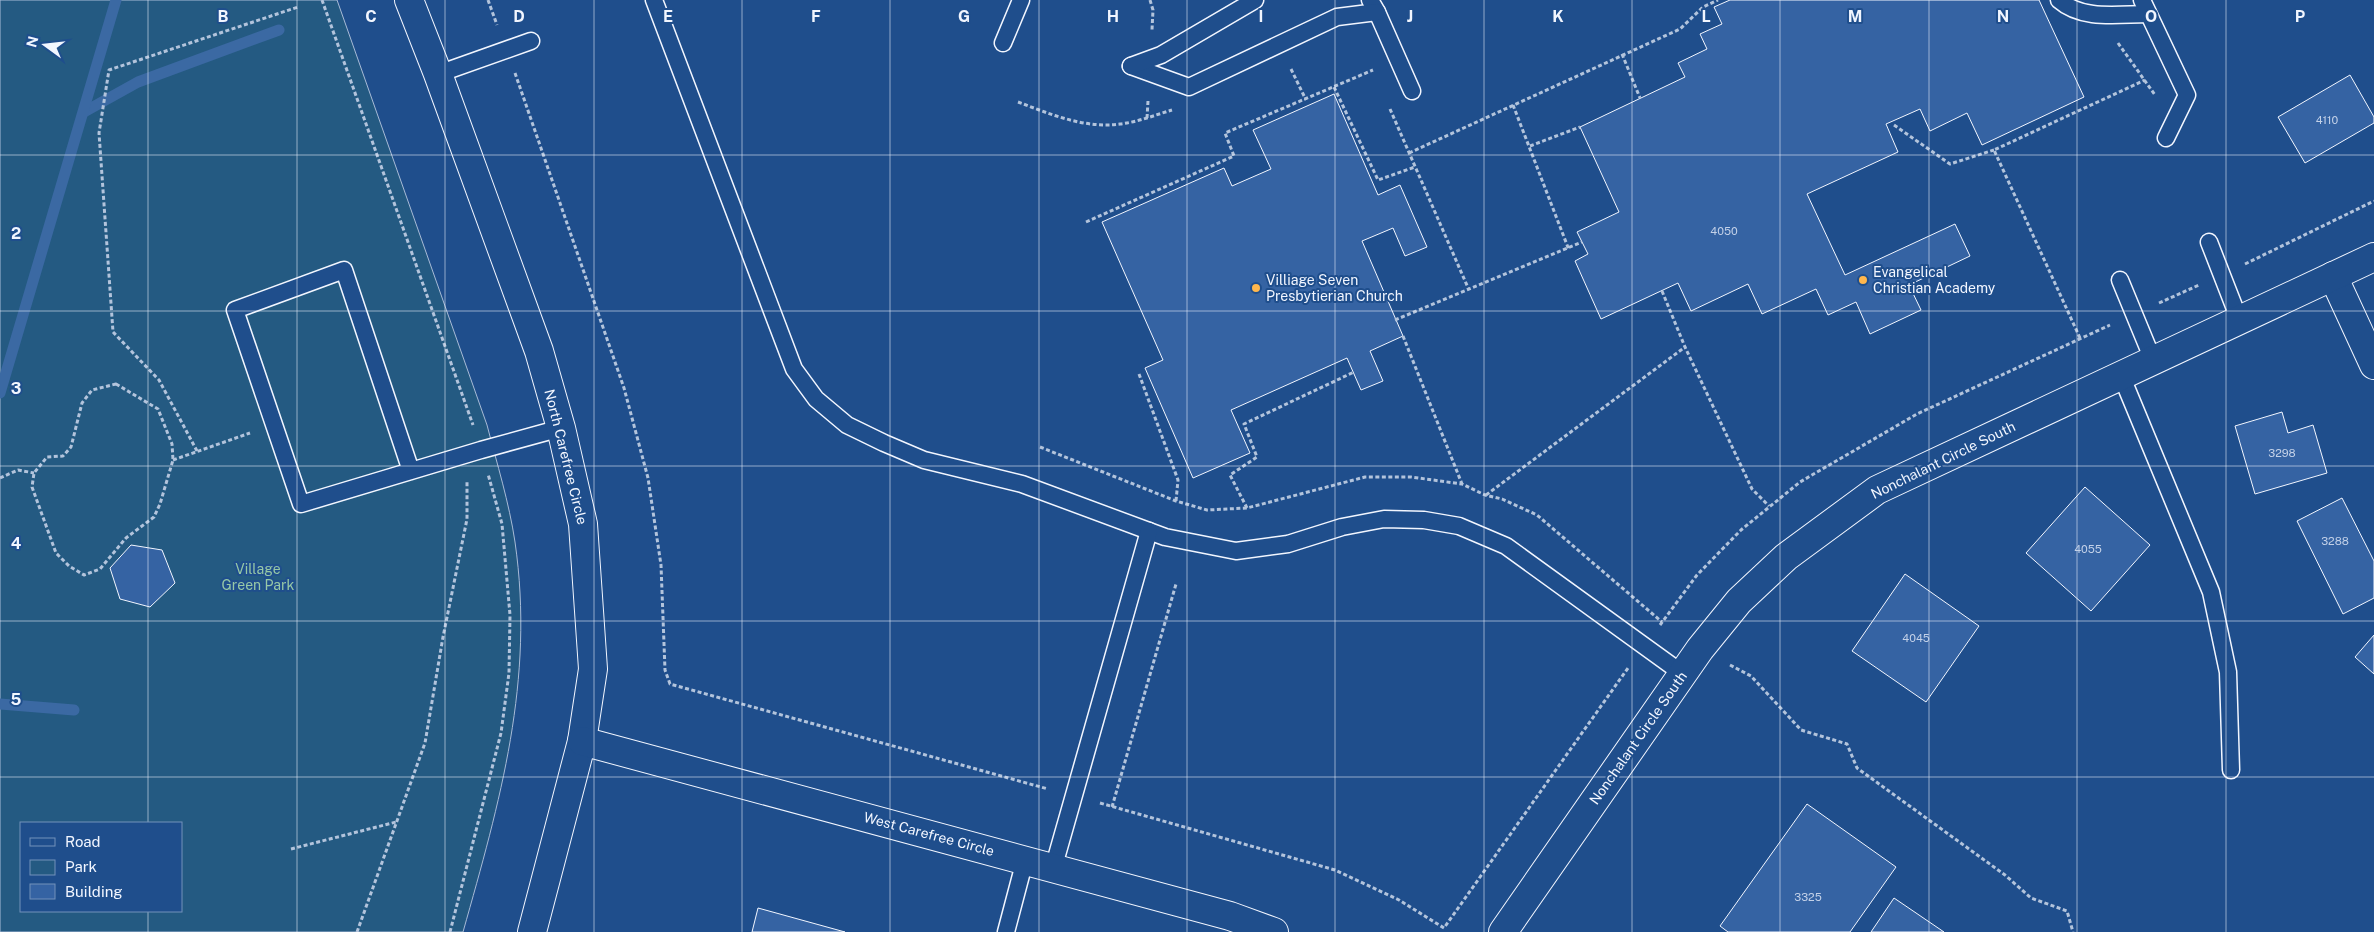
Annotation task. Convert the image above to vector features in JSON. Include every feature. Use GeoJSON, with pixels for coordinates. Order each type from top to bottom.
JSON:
{"type":"FeatureCollection","features":[{"type":"Feature","properties":{"kind":"main road","name":"North Carefree Circle"},"geometry":{"type":"LineString","coordinates":[[409,0],[539,351],[562,428],[583,524],[593,669],[582,741],[532,932]]}},
{"type":"Feature","properties":{"kind":"main road","name":"Nonchalant Circle South"},"geometry":{"type":"LineString","coordinates":[[1503,932],[1700,649],[1739,601],[1786,557],[1877,490],[2239,318],[2374,257]]}},
{"type":"Feature","properties":{"kind":"main road"},"geometry":{"type":"LineString","coordinates":[[2333,276],[2374,365]]}},
{"type":"Feature","properties":{"kind":"main road","name":"West Carefree Circle"},"geometry":{"type":"LineString","coordinates":[[582,741],[1230,916],[1274,932]]}},
{"type":"Feature","properties":{"kind":"lane"},"geometry":{"type":"LineString","coordinates":[[654,0],[794,369],[816,399],[847,425],[924,460],[1022,484],[1165,537],[1236,551],[1288,544],[1342,527],[1384,519],[1424,520],[1459,526],[1506,546],[1683,674]]}},
{"type":"Feature","properties":{"kind":"lane"},"geometry":{"type":"LineString","coordinates":[[1004,44],[1021,0]]}},
{"type":"Feature","properties":{"kind":"lane"},"geometry":{"type":"LineString","coordinates":[[1255,0],[1161,55],[1131,66],[1189,87],[1337,17],[1373,6],[1412,91]]}},
{"type":"Feature","properties":{"kind":"lane"},"geometry":{"type":"LineString","coordinates":[[2059,0],[2066,6],[2092,15],[2145,7],[2187,95],[2166,138]]}},
{"type":"Feature","properties":{"kind":"lane"},"geometry":{"type":"LineString","coordinates":[[438,74],[531,41]]}},
{"type":"Feature","properties":{"kind":"lane"},"geometry":{"type":"LineString","coordinates":[[2209,242],[2239,318]]}},
{"type":"Feature","properties":{"kind":"lane"},"geometry":{"type":"LineString","coordinates":[[411,470],[344,270],[234,310],[301,504],[411,470],[562,428]]}},
{"type":"Feature","properties":{"kind":"lane"},"geometry":{"type":"LineString","coordinates":[[2120,280],[2153,360]]}},
{"type":"Feature","properties":{"kind":"lane"},"geometry":{"type":"LineString","coordinates":[[2121,375],[2211,592],[2228,672],[2231,770]]}},
{"type":"Feature","properties":{"kind":"lane"},"geometry":{"type":"LineString","coordinates":[[1053,869],[1149,531]]}},
{"type":"Feature","properties":{"kind":"lane"},"geometry":{"type":"LineString","coordinates":[[1006,932],[1025,860]]}},
{"type":"Feature","properties":{"kind":"path"},"geometry":{"type":"LineString","coordinates":[[488,0],[624,388],[648,478],[661,565],[665,670],[670,684],[1335,870],[1399,900],[1444,928]]}},
{"type":"Feature","properties":{"kind":"path"},"geometry":{"type":"LineString","coordinates":[[1409,153],[1622,54],[1680,30],[1704,7],[1718,0]]}},
{"type":"Feature","properties":{"kind":"path"},"geometry":{"type":"LineString","coordinates":[[197,451],[159,380],[113,332],[99,133],[106,82],[109,70],[298,6]]}},
{"type":"Feature","properties":{"kind":"path"},"geometry":{"type":"LineString","coordinates":[[2113,40],[2120,44],[2160,102]]}},
{"type":"Feature","properties":{"kind":"path"},"geometry":{"type":"LineString","coordinates":[[1622,54],[1640,98]]}},
{"type":"Feature","properties":{"kind":"path"},"geometry":{"type":"LineString","coordinates":[[1370,62],[1377,78]]}},
{"type":"Feature","properties":{"kind":"path"},"geometry":{"type":"LineString","coordinates":[[1290,66],[1306,100]]}},
{"type":"Feature","properties":{"kind":"path"},"geometry":{"type":"LineString","coordinates":[[1086,222],[1234,156],[1225,133],[1373,70]]}},
{"type":"Feature","properties":{"kind":"path"},"geometry":{"type":"LineString","coordinates":[[1894,125],[1950,164],[1994,150],[2144,80]]}},
{"type":"Feature","properties":{"kind":"path"},"geometry":{"type":"LineString","coordinates":[[1334,87],[1378,180],[1415,167]]}},
{"type":"Feature","properties":{"kind":"path"},"geometry":{"type":"LineString","coordinates":[[1018,102],[1061,118],[1090,123],[1119,124],[1178,108]]}},
{"type":"Feature","properties":{"kind":"path"},"geometry":{"type":"LineString","coordinates":[[1388,103],[1469,290]]}},
{"type":"Feature","properties":{"kind":"path"},"geometry":{"type":"LineString","coordinates":[[1513,105],[1568,250]]}},
{"type":"Feature","properties":{"kind":"path"},"geometry":{"type":"LineString","coordinates":[[1530,146],[1580,126]]}},
{"type":"Feature","properties":{"kind":"path"},"geometry":{"type":"LineString","coordinates":[[1994,150],[2080,338]]}},
{"type":"Feature","properties":{"kind":"path"},"geometry":{"type":"LineString","coordinates":[[1395,320],[1568,250],[1582,242]]}},
{"type":"Feature","properties":{"kind":"path"},"geometry":{"type":"LineString","coordinates":[[1662,291],[1685,347],[1752,489],[1769,506]]}},
{"type":"Feature","properties":{"kind":"path"},"geometry":{"type":"LineString","coordinates":[[1403,336],[1462,484]]}},
{"type":"Feature","properties":{"kind":"path"},"geometry":{"type":"LineString","coordinates":[[1485,495],[1685,347]]}},
{"type":"Feature","properties":{"kind":"path"},"geometry":{"type":"LineString","coordinates":[[1247,508],[1230,475],[1257,457],[1244,424],[1354,372]]}},
{"type":"Feature","properties":{"kind":"path"},"geometry":{"type":"LineString","coordinates":[[1139,374],[1178,480],[1176,502]]}},
{"type":"Feature","properties":{"kind":"path"},"geometry":{"type":"LineString","coordinates":[[116,384],[158,410],[172,444],[173,460],[160,504],[154,517],[126,538],[100,569],[84,575],[69,566],[56,553],[32,486],[34,473],[46,457],[63,456],[71,447],[82,404],[92,390],[116,384]]}},
{"type":"Feature","properties":{"kind":"path"},"geometry":{"type":"LineString","coordinates":[[173,460],[274,426]]}},
{"type":"Feature","properties":{"kind":"path"},"geometry":{"type":"LineString","coordinates":[[357,932],[425,743],[443,637],[467,519],[468,454]]}},
{"type":"Feature","properties":{"kind":"path"},"geometry":{"type":"LineString","coordinates":[[0,478],[18,470],[34,473]]}},
{"type":"Feature","properties":{"kind":"path"},"geometry":{"type":"LineString","coordinates":[[1112,807],[1176,584]]}},
{"type":"Feature","properties":{"kind":"path"},"geometry":{"type":"LineString","coordinates":[[1700,649],[1750,676],[1801,730],[1847,744],[1857,768],[2006,875],[2031,898],[2068,911],[2073,932]]}},
{"type":"Feature","properties":{"kind":"path"},"geometry":{"type":"LineString","coordinates":[[291,849],[396,822]]}},
{"type":"Feature","properties":{"kind":"green space","name":"Village Green Park"},"geometry":{"type":"Polygon","coordinates":[[[0,0],[337,0],[487,425],[515,542],[520,593],[521,643],[517,692],[501,787],[490,835],[463,932],[0,932],[0,0]]]}},
{"type":"Feature","properties":{"kind":"building"},"geometry":{"type":"Polygon","coordinates":[[[1730,0],[2039,0],[2084,97],[1982,145],[1967,113],[1930,131],[1920,109],[1886,124],[1898,152],[1807,194],[1845,275],[1955,224],[1970,256],[1909,285],[1921,310],[1870,334],[1856,302],[1828,315],[1816,289],[1762,314],[1748,284],[1691,311],[1678,283],[1601,319],[1575,261],[1588,254],[1577,232],[1619,212],[1580,127],[1685,77],[1678,63],[1707,49],[1700,34],[1722,24],[1714,7],[1730,0]]]}},
{"type":"Feature","properties":{"kind":"building"},"geometry":{"type":"Polygon","coordinates":[[[2350,75],[2374,117],[2374,123],[2305,163],[2278,117],[2350,75]]]}},
{"type":"Feature","properties":{"kind":"building","name":"Villiage Seven Presbytierian Church"},"geometry":{"type":"Polygon","coordinates":[[[1334,94],[1378,195],[1400,185],[1427,247],[1405,256],[1393,228],[1362,241],[1403,336],[1370,351],[1383,381],[1361,390],[1347,358],[1231,410],[1250,453],[1193,478],[1145,368],[1163,360],[1102,222],[1224,168],[1232,186],[1271,169],[1253,130],[1334,94]]]}},
{"type":"Feature","properties":{"kind":"building"},"geometry":{"type":"Polygon","coordinates":[[[2282,412],[2288,433],[2313,425],[2327,473],[2255,494],[2235,426],[2282,412]]]}},
{"type":"Feature","properties":{"kind":"building"},"geometry":{"type":"Polygon","coordinates":[[[2085,487],[2150,545],[2091,611],[2026,553],[2085,487]]]}},
{"type":"Feature","properties":{"kind":"building"},"geometry":{"type":"Polygon","coordinates":[[[2342,498],[2374,561],[2374,598],[2343,614],[2297,521],[2342,498]]]}},
{"type":"Feature","properties":{"kind":"building"},"geometry":{"type":"Polygon","coordinates":[[[131,545],[162,550],[175,583],[150,607],[120,599],[110,568],[131,545]]]}},
{"type":"Feature","properties":{"kind":"building"},"geometry":{"type":"Polygon","coordinates":[[[1905,574],[1979,626],[1926,702],[1852,651],[1905,574]]]}},
{"type":"Feature","properties":{"kind":"building"},"geometry":{"type":"Polygon","coordinates":[[[2374,635],[2374,674],[2355,657],[2374,635]]]}},
{"type":"Feature","properties":{"kind":"building"},"geometry":{"type":"Polygon","coordinates":[[[1807,804],[1896,867],[1850,932],[1728,932],[1720,926],[1807,804]]]}},
{"type":"Feature","properties":{"kind":"building"},"geometry":{"type":"Polygon","coordinates":[[[1894,898],[1944,932],[1871,932],[1894,898]]]}},
{"type":"Feature","properties":{"kind":"building"},"geometry":{"type":"Polygon","coordinates":[[[758,908],[845,932],[752,932],[758,908]]]}},
{"type":"Feature","properties":{"kind":"waterway"},"geometry":{"type":"LineString","coordinates":[[0,393],[116,0]]}},
{"type":"Feature","properties":{"kind":"waterway"},"geometry":{"type":"LineString","coordinates":[[84,112],[138,82],[279,30]]}},
{"type":"Feature","properties":{"kind":"waterway"},"geometry":{"type":"LineString","coordinates":[[0,704],[74,710]]}},
{"type":"Feature","properties":{"kind":"place","name":"Evangelical Christian Academy"},"geometry":{"type":"Point","coordinates":[1863,280]}},
{"type":"Feature","properties":{"kind":"place","name":"Villiage Seven Presbytierian Church"},"geometry":{"type":"Point","coordinates":[1256,288]}}]}
